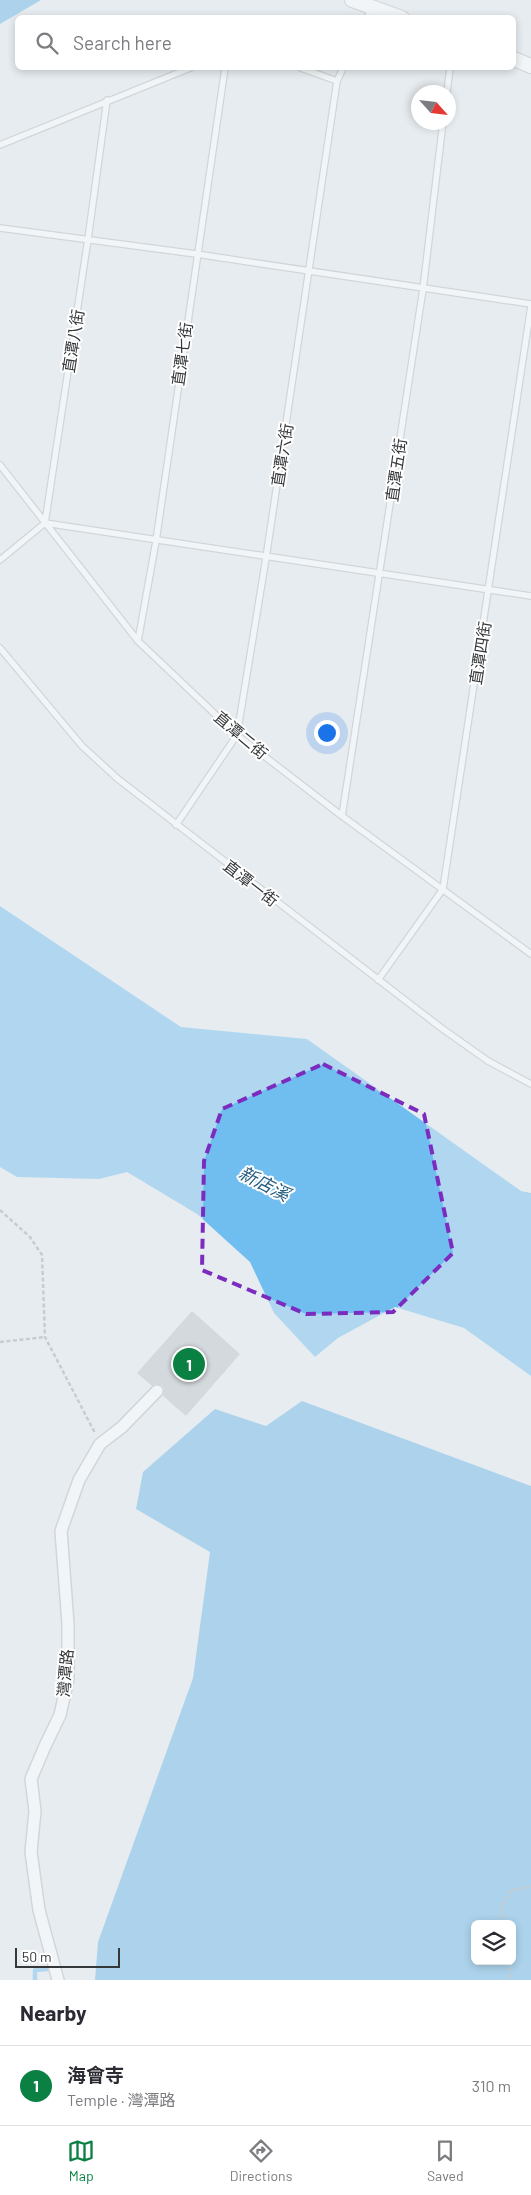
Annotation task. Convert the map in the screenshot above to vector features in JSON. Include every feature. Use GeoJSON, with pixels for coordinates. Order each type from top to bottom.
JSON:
{"type":"FeatureCollection","features":[{"type":"Feature","properties":{"kind":"street"},"geometry":{"type":"LineString","coordinates":[[352,0],[369,12],[386,15]]}},
{"type":"Feature","properties":{"kind":"street"},"geometry":{"type":"LineString","coordinates":[[516,60],[531,66]]}},
{"type":"Feature","properties":{"kind":"street","name":"灣潭路"},"geometry":{"type":"LineString","coordinates":[[58,1980],[39,1910],[32,1862],[31,1852],[35,1811],[31,1780],[60,1715],[68,1679],[68,1624],[60,1531],[79,1480],[100,1444],[122,1427],[157,1391]]}},
{"type":"Feature","properties":{"kind":"lane"},"geometry":{"type":"LineString","coordinates":[[0,145],[185,70]]}},
{"type":"Feature","properties":{"kind":"lane","name":"直潭七街"},"geometry":{"type":"LineString","coordinates":[[138,641],[156,541],[196,254],[225,70]]}},
{"type":"Feature","properties":{"kind":"lane"},"geometry":{"type":"LineString","coordinates":[[307,70],[337,81]]}},
{"type":"Feature","properties":{"kind":"lane","name":"直潭六街"},"geometry":{"type":"LineString","coordinates":[[176,825],[237,735],[266,558],[337,81],[342,70]]}},
{"type":"Feature","properties":{"kind":"lane"},"geometry":{"type":"LineString","coordinates":[[448,85],[450,70]]}},
{"type":"Feature","properties":{"kind":"lane","name":"直潭八街"},"geometry":{"type":"LineString","coordinates":[[45,523],[107,100]]}},
{"type":"Feature","properties":{"kind":"lane","name":"直潭五街"},"geometry":{"type":"LineString","coordinates":[[342,816],[423,289],[442,130]]}},
{"type":"Feature","properties":{"kind":"lane"},"geometry":{"type":"LineString","coordinates":[[0,228],[309,270],[531,305]]}},
{"type":"Feature","properties":{"kind":"lane","name":"直潭四街"},"geometry":{"type":"LineString","coordinates":[[378,980],[443,889],[531,305]]}},
{"type":"Feature","properties":{"kind":"lane","name":"直潭二街"},"geometry":{"type":"LineString","coordinates":[[0,464],[138,641],[237,735],[342,816],[531,954]]}},
{"type":"Feature","properties":{"kind":"lane"},"geometry":{"type":"LineString","coordinates":[[0,560],[45,523],[266,558],[531,596]]}},
{"type":"Feature","properties":{"kind":"lane","name":"直潭一街"},"geometry":{"type":"LineString","coordinates":[[0,648],[82,746],[118,778],[176,825],[378,980],[488,1061],[531,1084]]}},
{"type":"Feature","properties":{"kind":"path"},"geometry":{"type":"LineString","coordinates":[[0,1210],[30,1237],[42,1254],[45,1337],[100,1444]]}},
{"type":"Feature","properties":{"kind":"path"},"geometry":{"type":"LineString","coordinates":[[0,1342],[45,1337]]}},
{"type":"Feature","properties":{"kind":"path"},"geometry":{"type":"LineString","coordinates":[[503,1920],[501,1908],[511,1890],[531,1887]]}},
{"type":"Feature","properties":{"kind":"path"},"geometry":{"type":"LineString","coordinates":[[510,1965],[510,1980]]}},
{"type":"Feature","properties":{"kind":"highlighted area"},"geometry":{"type":"Polygon","coordinates":[[[323,1064],[424,1114],[453,1253],[393,1312],[306,1314],[202,1270],[204,1161],[222,1109],[323,1064]]]}},
{"type":"Feature","properties":{"kind":"shaded area"},"geometry":{"type":"Polygon","coordinates":[[[0,0],[41,0],[15,15],[0,24],[0,0]]]}},
{"type":"Feature","properties":{"kind":"shaded area"},"geometry":{"type":"Polygon","coordinates":[[[302,1401],[531,1486],[531,1980],[95,1980],[98,1942],[193,1678],[210,1552],[136,1509],[143,1472],[215,1409],[266,1426],[302,1401]]]}},
{"type":"Feature","properties":{"kind":"water","name":"新店溪"},"geometry":{"type":"Polygon","coordinates":[[[0,906],[181,1027],[307,1039],[521,1191],[531,1193],[531,1376],[464,1328],[395,1307],[338,1338],[315,1357],[274,1313],[250,1262],[197,1214],[127,1172],[99,1179],[17,1177],[0,1167],[0,906]]]}},
{"type":"Feature","properties":{"kind":"building"},"geometry":{"type":"Polygon","coordinates":[[[192,1311],[240,1354],[186,1416],[163,1396],[164,1389],[162,1385],[155,1384],[152,1386],[137,1373],[192,1311]]]}},
{"type":"Feature","properties":{"kind":"waterway"},"geometry":{"type":"LineString","coordinates":[[35,1980],[35,1970],[47,1969]]}},
{"type":"Feature","properties":{"kind":"place","name":"海會寺"},"geometry":{"type":"Point","coordinates":[189,1364]}}]}
